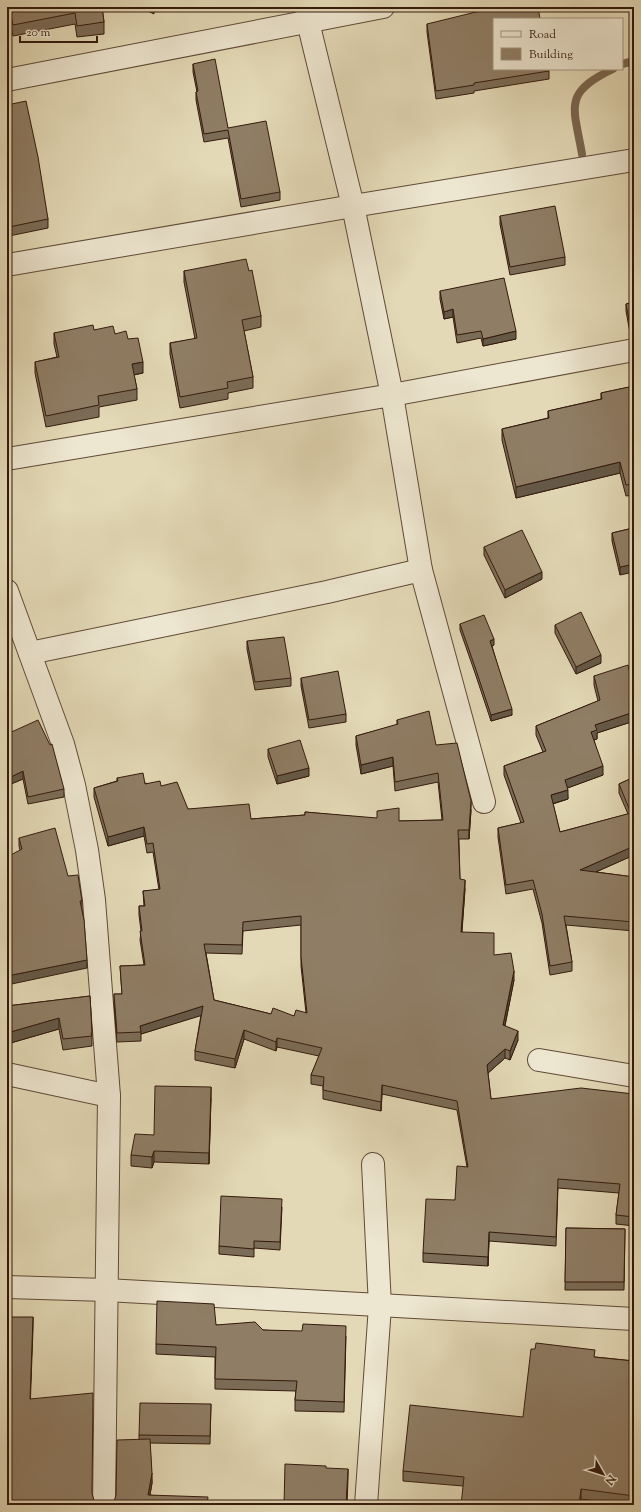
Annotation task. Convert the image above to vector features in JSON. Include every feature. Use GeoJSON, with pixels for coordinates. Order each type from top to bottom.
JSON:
{"type":"FeatureCollection","features":[{"type":"Feature","properties":{"kind":"street"},"geometry":{"type":"LineString","coordinates":[[7,80],[307,14],[383,7]]}},
{"type":"Feature","properties":{"kind":"street"},"geometry":{"type":"LineString","coordinates":[[307,14],[353,206],[392,395],[421,570],[484,802]]}},
{"type":"Feature","properties":{"kind":"street"},"geometry":{"type":"LineString","coordinates":[[7,265],[634,160]]}},
{"type":"Feature","properties":{"kind":"street"},"geometry":{"type":"LineString","coordinates":[[7,459],[392,395],[634,350]]}},
{"type":"Feature","properties":{"kind":"street"},"geometry":{"type":"LineString","coordinates":[[30,653],[327,592],[421,570]]}},
{"type":"Feature","properties":{"kind":"street"},"geometry":{"type":"LineString","coordinates":[[7,590],[63,744],[74,785],[87,850],[94,900],[109,1096],[104,1505]]}},
{"type":"Feature","properties":{"kind":"street"},"geometry":{"type":"LineString","coordinates":[[539,1060],[634,1076]]}},
{"type":"Feature","properties":{"kind":"street"},"geometry":{"type":"LineString","coordinates":[[7,1074],[109,1096]]}},
{"type":"Feature","properties":{"kind":"street"},"geometry":{"type":"LineString","coordinates":[[366,1505],[380,1306],[373,1164]]}},
{"type":"Feature","properties":{"kind":"street"},"geometry":{"type":"LineString","coordinates":[[7,1287],[106,1290],[634,1319]]}},
{"type":"Feature","properties":{"kind":"building"},"geometry":{"type":"Polygon","coordinates":[[[9,7],[102,7],[104,22],[77,26],[75,13],[13,25],[9,7]]]}},
{"type":"Feature","properties":{"kind":"building"},"geometry":{"type":"Polygon","coordinates":[[[505,7],[538,7],[540,18],[493,18],[493,70],[549,71],[474,83],[474,85],[436,91],[427,24],[480,11],[505,7]]]}},
{"type":"Feature","properties":{"kind":"building"},"geometry":{"type":"Polygon","coordinates":[[[215,59],[228,128],[266,121],[280,192],[241,199],[228,130],[204,134],[196,92],[198,91],[193,64],[215,59]]]}},
{"type":"Feature","properties":{"kind":"building"},"geometry":{"type":"Polygon","coordinates":[[[26,101],[38,157],[48,219],[9,227],[7,214],[7,105],[26,101]]]}},
{"type":"Feature","properties":{"kind":"building"},"geometry":{"type":"Polygon","coordinates":[[[555,206],[565,257],[510,267],[500,216],[555,206]]]}},
{"type":"Feature","properties":{"kind":"building"},"geometry":{"type":"Polygon","coordinates":[[[246,259],[249,271],[252,270],[261,316],[242,320],[253,377],[227,382],[228,388],[180,397],[170,343],[197,338],[184,271],[246,259]]]}},
{"type":"Feature","properties":{"kind":"building"},"geometry":{"type":"Polygon","coordinates":[[[504,278],[516,331],[483,339],[481,331],[457,335],[453,309],[444,312],[440,291],[504,278]]]}},
{"type":"Feature","properties":{"kind":"building"},"geometry":{"type":"Polygon","coordinates":[[[634,302],[634,324],[630,325],[626,304],[634,302]]]}},
{"type":"Feature","properties":{"kind":"building"},"geometry":{"type":"Polygon","coordinates":[[[93,325],[94,330],[113,326],[115,334],[126,331],[128,339],[138,338],[143,362],[132,364],[137,389],[98,396],[99,405],[46,416],[35,362],[59,357],[54,333],[93,325]]]}},
{"type":"Feature","properties":{"kind":"building"},"geometry":{"type":"Polygon","coordinates":[[[634,386],[634,484],[626,485],[620,462],[516,487],[502,429],[549,418],[548,411],[602,399],[601,393],[634,386]]]}},
{"type":"Feature","properties":{"kind":"building"},"geometry":{"type":"Polygon","coordinates":[[[633,528],[634,564],[620,567],[612,533],[633,528]]]}},
{"type":"Feature","properties":{"kind":"building"},"geometry":{"type":"Polygon","coordinates":[[[522,530],[542,572],[505,590],[484,547],[522,530]]]}},
{"type":"Feature","properties":{"kind":"building"},"geometry":{"type":"Polygon","coordinates":[[[581,612],[601,655],[576,667],[555,625],[581,612]]]}},
{"type":"Feature","properties":{"kind":"building"},"geometry":{"type":"Polygon","coordinates":[[[484,615],[494,639],[490,641],[512,709],[491,715],[460,624],[484,615]]]}},
{"type":"Feature","properties":{"kind":"building"},"geometry":{"type":"Polygon","coordinates":[[[284,637],[291,678],[255,682],[247,641],[284,637]]]}},
{"type":"Feature","properties":{"kind":"building"},"geometry":{"type":"Polygon","coordinates":[[[628,665],[634,690],[634,712],[595,725],[597,730],[591,732],[603,766],[565,780],[568,790],[551,795],[560,832],[631,813],[619,784],[634,777],[634,846],[580,870],[634,877],[634,922],[564,916],[572,962],[550,966],[542,914],[533,880],[506,885],[498,828],[524,822],[504,766],[546,751],[536,726],[600,700],[594,676],[628,665]]]}},
{"type":"Feature","properties":{"kind":"building"},"geometry":{"type":"Polygon","coordinates":[[[338,671],[346,714],[309,720],[301,678],[338,671]]]}},
{"type":"Feature","properties":{"kind":"building"},"geometry":{"type":"Polygon","coordinates":[[[429,711],[436,745],[457,743],[471,801],[469,830],[458,830],[460,879],[465,880],[461,932],[494,933],[494,955],[511,953],[514,971],[503,1025],[518,1031],[510,1051],[505,1049],[487,1065],[491,1099],[581,1088],[634,1094],[634,1217],[616,1215],[620,1184],[558,1179],[556,1237],[489,1232],[488,1257],[423,1253],[426,1199],[455,1200],[457,1166],[468,1167],[457,1101],[382,1085],[381,1102],[323,1090],[324,1077],[311,1075],[322,1048],[277,1038],[276,1042],[244,1030],[235,1059],[195,1051],[203,1006],[140,1026],[141,1032],[117,1033],[114,994],[122,994],[120,966],[145,965],[140,931],[142,931],[139,906],[145,906],[143,891],[160,889],[153,843],[147,844],[144,827],[108,837],[94,788],[118,781],[117,778],[143,773],[145,784],[160,781],[161,786],[177,782],[188,809],[249,804],[251,819],[305,815],[305,812],[377,818],[377,811],[399,808],[399,821],[443,820],[438,773],[395,782],[393,757],[361,765],[356,736],[398,724],[397,720],[429,711]],[[301,916],[243,922],[242,945],[204,944],[214,1000],[271,1014],[273,1008],[294,1016],[296,1010],[307,1013],[301,957],[301,916]]]}},
{"type":"Feature","properties":{"kind":"building"},"geometry":{"type":"Polygon","coordinates":[[[38,720],[50,745],[52,744],[64,789],[28,797],[23,771],[11,777],[9,772],[7,774],[7,734],[38,720]]]}},
{"type":"Feature","properties":{"kind":"building"},"geometry":{"type":"Polygon","coordinates":[[[300,740],[309,768],[277,776],[268,749],[300,740]]]}},
{"type":"Feature","properties":{"kind":"building"},"geometry":{"type":"Polygon","coordinates":[[[55,828],[68,876],[78,875],[82,901],[80,901],[84,920],[87,960],[7,976],[7,857],[22,849],[19,838],[55,828]]]}},
{"type":"Feature","properties":{"kind":"building"},"geometry":{"type":"Polygon","coordinates":[[[90,996],[92,1036],[63,1039],[59,1018],[7,1033],[7,1006],[90,996]]]}},
{"type":"Feature","properties":{"kind":"building"},"geometry":{"type":"Polygon","coordinates":[[[155,1086],[211,1087],[209,1153],[154,1151],[152,1157],[131,1155],[135,1134],[154,1135],[155,1086]]]}},
{"type":"Feature","properties":{"kind":"building"},"geometry":{"type":"Polygon","coordinates":[[[221,1196],[282,1199],[280,1242],[254,1241],[254,1249],[219,1246],[221,1196]]]}},
{"type":"Feature","properties":{"kind":"building"},"geometry":{"type":"Polygon","coordinates":[[[566,1228],[625,1229],[624,1282],[565,1282],[566,1228]]]}},
{"type":"Feature","properties":{"kind":"building"},"geometry":{"type":"Polygon","coordinates":[[[157,1301],[214,1304],[216,1325],[255,1322],[263,1330],[302,1331],[303,1324],[346,1326],[344,1402],[295,1400],[297,1381],[215,1379],[216,1347],[156,1344],[157,1301]]]}},
{"type":"Feature","properties":{"kind":"building"},"geometry":{"type":"Polygon","coordinates":[[[10,1317],[33,1317],[30,1399],[93,1393],[92,1493],[95,1504],[7,1505],[7,1407],[10,1317]]]}},
{"type":"Feature","properties":{"kind":"building"},"geometry":{"type":"Polygon","coordinates":[[[536,1343],[595,1350],[594,1357],[634,1361],[634,1496],[581,1489],[579,1505],[461,1505],[464,1477],[403,1471],[410,1405],[523,1417],[531,1349],[535,1349],[536,1343]]]}},
{"type":"Feature","properties":{"kind":"building"},"geometry":{"type":"Polygon","coordinates":[[[140,1403],[211,1404],[210,1436],[139,1435],[140,1403]]]}},
{"type":"Feature","properties":{"kind":"building"},"geometry":{"type":"Polygon","coordinates":[[[150,1439],[152,1473],[148,1495],[208,1497],[207,1505],[119,1505],[114,1502],[116,1495],[117,1440],[150,1439]]]}},
{"type":"Feature","properties":{"kind":"building"},"geometry":{"type":"Polygon","coordinates":[[[285,1464],[326,1466],[326,1468],[348,1469],[346,1505],[284,1505],[285,1464]]]}},
{"type":"Feature","properties":{"kind":"waterway"},"geometry":{"type":"LineString","coordinates":[[623,64],[634,61]]}},
{"type":"Feature","properties":{"kind":"waterway"},"geometry":{"type":"LineString","coordinates":[[582,154],[576,124],[575,103],[579,94],[586,86],[611,70]]}}]}
